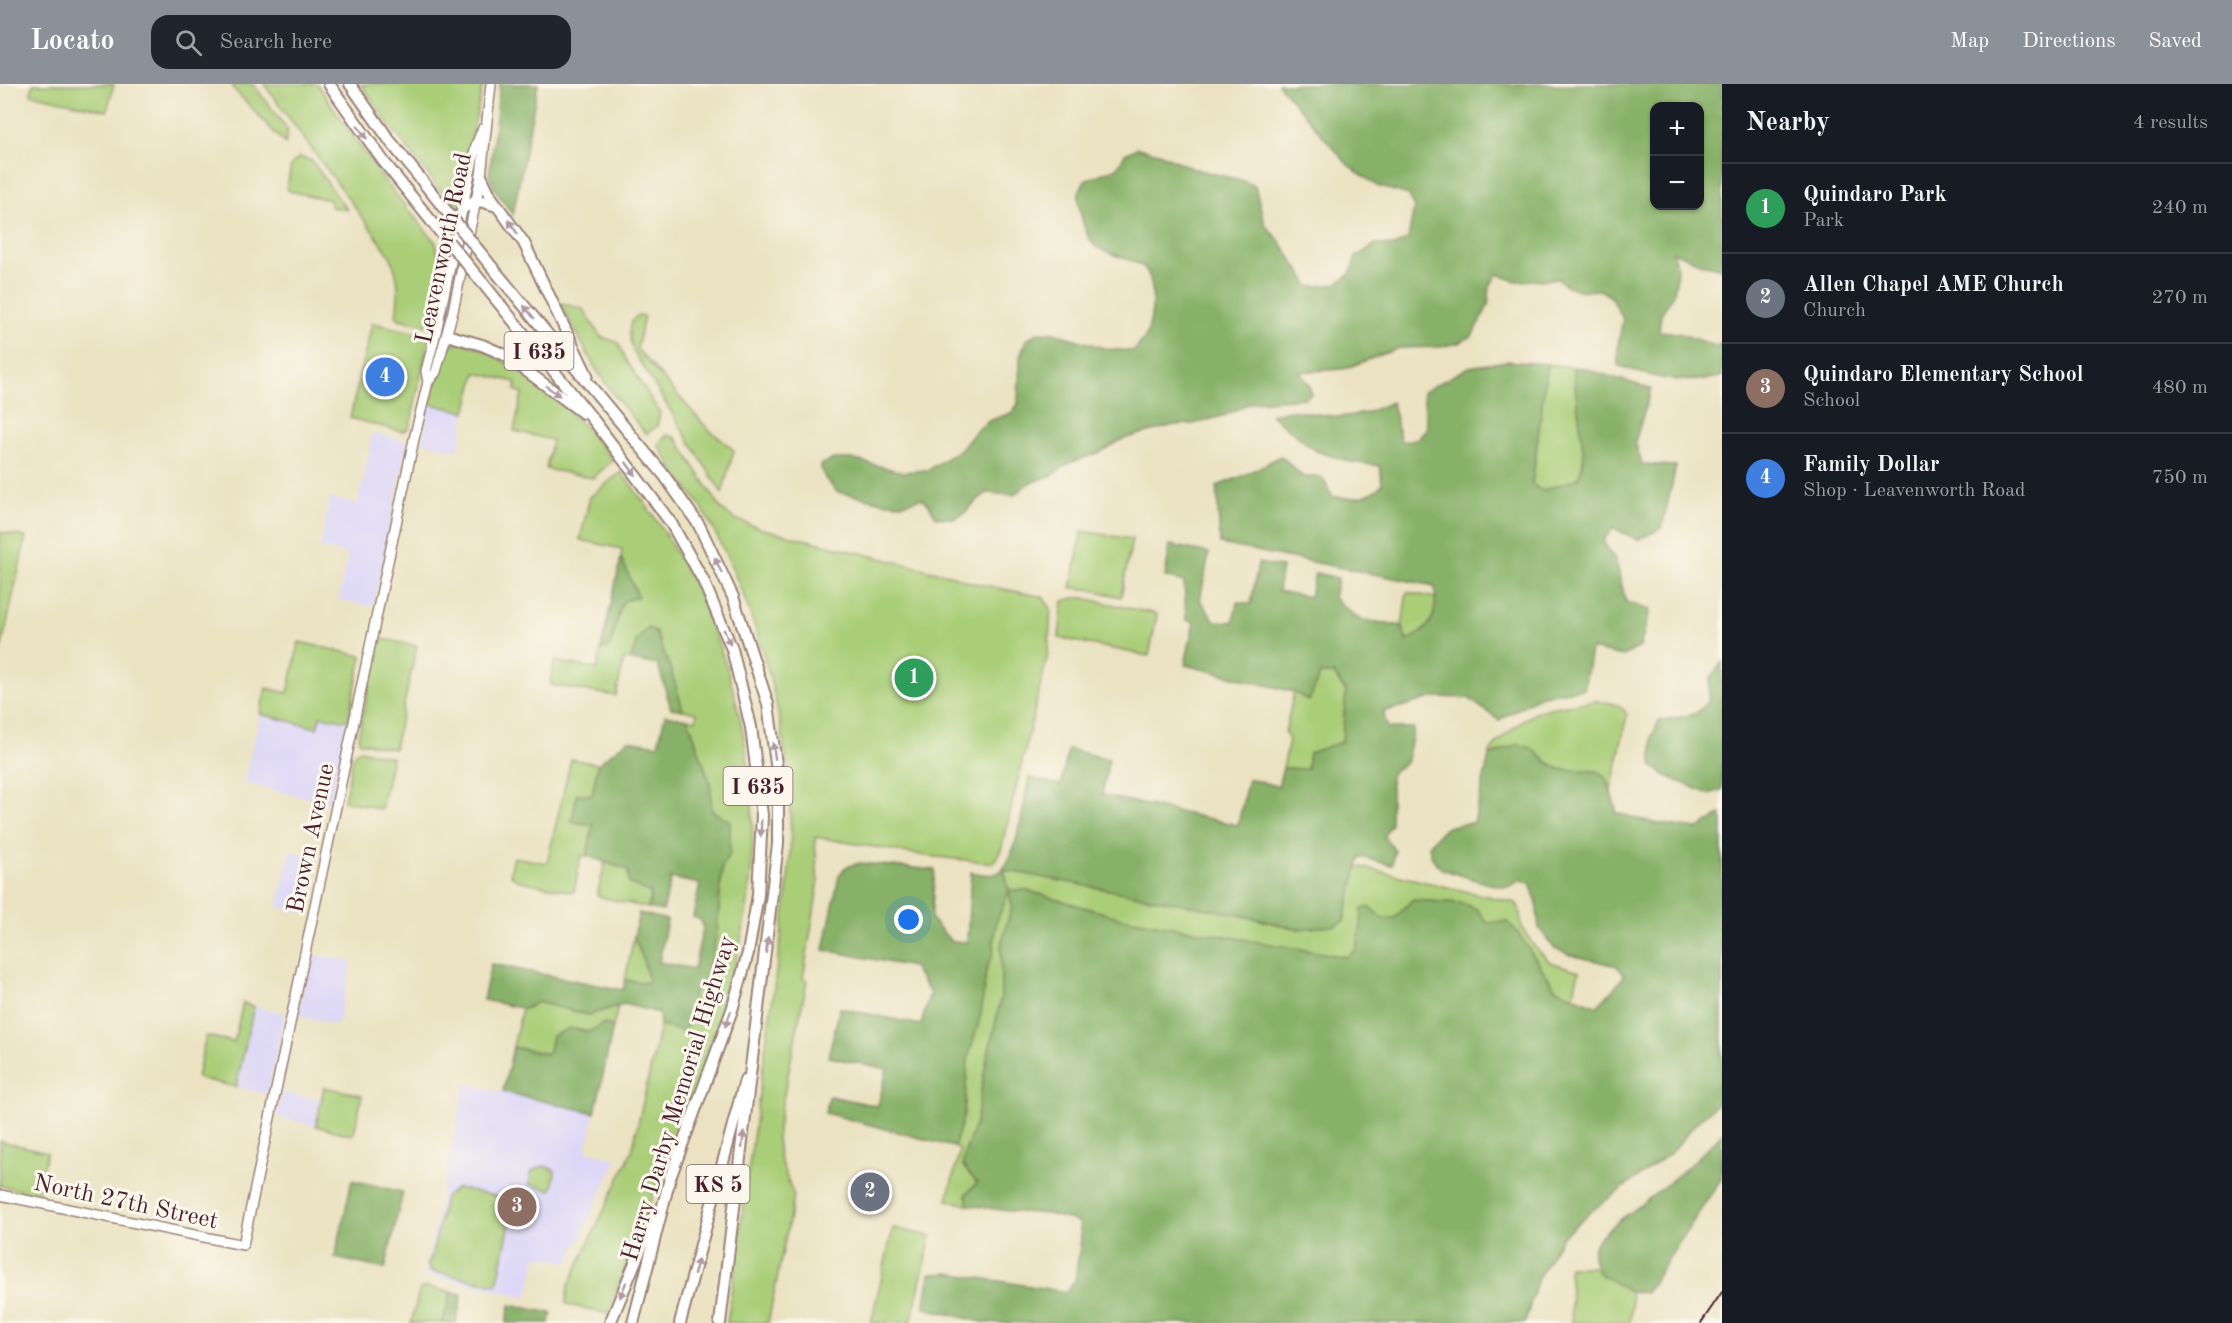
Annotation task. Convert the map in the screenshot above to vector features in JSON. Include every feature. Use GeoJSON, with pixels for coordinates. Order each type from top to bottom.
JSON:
{"type":"FeatureCollection","features":[{"type":"Feature","properties":{"kind":"highway","name":"Harry Darby Memorial Highway"},"geometry":{"type":"LineString","coordinates":[[329,84],[384,162],[596,422],[671,523],[703,580],[732,649],[751,727],[762,815],[758,895],[748,953],[732,1010],[670,1178],[633,1323]]}},
{"type":"Feature","properties":{"kind":"highway","name":"Harry Darby Memorial Highway"},"geometry":{"type":"LineString","coordinates":[[351,84],[390,141],[664,475],[699,525],[733,597],[768,705],[778,778],[778,844],[720,1323]]}},
{"type":"Feature","properties":{"kind":"highway"},"geometry":{"type":"LineString","coordinates":[[481,176],[486,189],[524,243],[593,389]]}},
{"type":"Feature","properties":{"kind":"highway"},"geometry":{"type":"LineString","coordinates":[[462,209],[476,200],[497,206]]}},
{"type":"Feature","properties":{"kind":"highway"},"geometry":{"type":"LineString","coordinates":[[442,334],[482,345],[505,356],[596,422]]}},
{"type":"Feature","properties":{"kind":"highway","name":"KS 5"},"geometry":{"type":"LineString","coordinates":[[680,1323],[755,1045]]}},
{"type":"Feature","properties":{"kind":"highway","name":"KS 5"},"geometry":{"type":"LineString","coordinates":[[610,1323],[670,1178]]}},
{"type":"Feature","properties":{"kind":"main road","name":"Leavenworth Road"},"geometry":{"type":"LineString","coordinates":[[442,334],[481,176],[491,84]]}},
{"type":"Feature","properties":{"kind":"main road","name":"Leavenworth Road"},"geometry":{"type":"LineString","coordinates":[[414,439],[428,382],[435,372],[462,209],[476,145],[486,120]]}},
{"type":"Feature","properties":{"kind":"main road","name":"Brown Avenue"},"geometry":{"type":"LineString","coordinates":[[243,1245],[414,439]]}},
{"type":"Feature","properties":{"kind":"main road","name":"North 27th Street"},"geometry":{"type":"LineString","coordinates":[[0,1195],[243,1245]]}},
{"type":"Feature","properties":{"kind":"shaded area"},"geometry":{"type":"Polygon","coordinates":[[[430,404],[466,412],[458,450],[428,444],[423,439],[430,404]]]}},
{"type":"Feature","properties":{"kind":"shaded area"},"geometry":{"type":"Polygon","coordinates":[[[373,433],[404,441],[407,445],[374,604],[370,606],[339,600],[348,554],[320,548],[330,498],[358,504],[373,433]]]}},
{"type":"Feature","properties":{"kind":"shaded area"},"geometry":{"type":"Polygon","coordinates":[[[260,714],[317,728],[320,716],[348,721],[330,803],[244,783],[260,714]]]}},
{"type":"Feature","properties":{"kind":"shaded area"},"geometry":{"type":"Polygon","coordinates":[[[290,851],[319,857],[307,911],[304,913],[277,907],[290,851]]]}},
{"type":"Feature","properties":{"kind":"shaded area"},"geometry":{"type":"Polygon","coordinates":[[[315,955],[352,961],[338,1025],[298,1016],[309,959],[315,955]]]}},
{"type":"Feature","properties":{"kind":"shaded area"},"geometry":{"type":"Polygon","coordinates":[[[254,1006],[283,1013],[285,1016],[269,1091],[266,1094],[236,1087],[254,1006]]]}},
{"type":"Feature","properties":{"kind":"shaded area"},"geometry":{"type":"Polygon","coordinates":[[[465,1084],[595,1113],[586,1151],[617,1159],[569,1262],[537,1256],[527,1297],[425,1274],[465,1084]]]}},
{"type":"Feature","properties":{"kind":"shaded area"},"geometry":{"type":"Polygon","coordinates":[[[282,1092],[321,1100],[316,1126],[277,1115],[282,1092]]]}},
{"type":"Feature","properties":{"kind":"green space"},"geometry":{"type":"Polygon","coordinates":[[[33,84],[114,84],[107,111],[31,94],[33,84]]]}},
{"type":"Feature","properties":{"kind":"green space"},"geometry":{"type":"Polygon","coordinates":[[[233,84],[253,84],[288,130],[285,144],[233,88],[233,84]]]}},
{"type":"Feature","properties":{"kind":"green space"},"geometry":{"type":"Polygon","coordinates":[[[264,84],[317,84],[384,180],[436,243],[443,274],[433,322],[429,326],[399,319],[396,315],[398,285],[390,255],[264,84]]]}},
{"type":"Feature","properties":{"kind":"green space"},"geometry":{"type":"Polygon","coordinates":[[[361,84],[483,84],[456,210],[393,130],[361,84]]]}},
{"type":"Feature","properties":{"kind":"green space"},"geometry":{"type":"Polygon","coordinates":[[[500,84],[538,84],[513,215],[493,187],[489,176],[500,84]]]}},
{"type":"Feature","properties":{"kind":"green space"},"geometry":{"type":"Polygon","coordinates":[[[1278,84],[1722,84],[1722,269],[1673,252],[1677,265],[1676,282],[1673,296],[1661,314],[1659,331],[1678,333],[1715,346],[1722,344],[1722,376],[1696,380],[1669,379],[1643,374],[1618,365],[1618,345],[1623,319],[1611,297],[1600,290],[1582,291],[1573,288],[1558,279],[1516,281],[1497,274],[1490,286],[1488,306],[1472,336],[1458,343],[1439,347],[1399,348],[1344,369],[1299,372],[1309,384],[1311,394],[1305,398],[1252,402],[1226,415],[1193,424],[1174,425],[1123,439],[1098,453],[1069,463],[1051,476],[1029,483],[1014,495],[987,493],[964,513],[954,518],[936,517],[929,505],[921,498],[903,504],[888,503],[837,492],[825,478],[820,465],[834,459],[852,459],[902,472],[928,470],[962,448],[976,431],[989,421],[1011,413],[1018,404],[1020,357],[1026,340],[1038,332],[1055,333],[1107,349],[1134,351],[1145,338],[1149,326],[1152,308],[1150,279],[1142,266],[1106,252],[1091,242],[1085,229],[1079,199],[1079,191],[1085,180],[1117,168],[1125,154],[1137,148],[1159,153],[1191,168],[1244,181],[1255,186],[1265,225],[1279,240],[1310,287],[1336,284],[1350,274],[1356,257],[1376,244],[1394,246],[1408,239],[1414,208],[1409,195],[1377,186],[1348,165],[1278,84]]]}},
{"type":"Feature","properties":{"kind":"green space"},"geometry":{"type":"Polygon","coordinates":[[[299,157],[312,161],[347,210],[331,207],[330,200],[287,189],[291,165],[299,157]]]}},
{"type":"Feature","properties":{"kind":"green space"},"geometry":{"type":"Polygon","coordinates":[[[560,303],[583,309],[601,337],[618,342],[627,361],[660,413],[657,426],[646,434],[596,369],[560,303]]]}},
{"type":"Feature","properties":{"kind":"green space"},"geometry":{"type":"Polygon","coordinates":[[[638,315],[644,316],[637,349],[707,428],[734,450],[722,493],[633,351],[629,336],[630,327],[638,315]]]}},
{"type":"Feature","properties":{"kind":"green space"},"geometry":{"type":"Polygon","coordinates":[[[372,323],[426,335],[429,339],[410,426],[405,431],[350,418],[372,323]]]}},
{"type":"Feature","properties":{"kind":"green space"},"geometry":{"type":"Polygon","coordinates":[[[459,342],[481,348],[510,365],[559,401],[591,433],[613,460],[593,478],[546,469],[552,440],[514,431],[522,393],[515,390],[516,382],[476,373],[466,412],[430,404],[446,351],[451,345],[459,342]]]}},
{"type":"Feature","properties":{"kind":"green space"},"geometry":{"type":"Polygon","coordinates":[[[1506,361],[1547,364],[1532,484],[1542,491],[1579,478],[1584,457],[1573,367],[1651,389],[1635,442],[1642,464],[1676,466],[1662,528],[1638,540],[1613,528],[1603,541],[1616,561],[1626,602],[1650,610],[1640,647],[1623,656],[1591,649],[1584,689],[1542,695],[1499,720],[1468,698],[1435,697],[1383,712],[1388,728],[1414,728],[1407,761],[1391,774],[1391,824],[1384,836],[1395,851],[1392,865],[1360,857],[1344,921],[1333,926],[1298,929],[1231,913],[1004,870],[1009,890],[1026,890],[1120,918],[1346,957],[1356,950],[1362,909],[1370,907],[1382,918],[1395,918],[1412,900],[1461,903],[1477,909],[1487,923],[1507,921],[1556,989],[1598,1006],[1624,975],[1617,966],[1570,955],[1554,948],[1539,928],[1536,900],[1530,883],[1521,880],[1508,887],[1485,883],[1442,869],[1432,858],[1429,846],[1443,830],[1448,827],[1474,823],[1489,756],[1518,744],[1533,749],[1559,769],[1598,771],[1607,779],[1617,813],[1654,823],[1697,829],[1722,814],[1722,1100],[1695,1124],[1672,1152],[1592,1211],[1562,1237],[1538,1278],[1525,1323],[986,1323],[924,1308],[930,1274],[949,1273],[1067,1292],[1075,1280],[1081,1238],[1079,1222],[1048,1214],[968,1205],[966,1194],[977,1183],[963,1166],[964,1155],[976,1122],[984,1073],[1001,998],[1001,945],[1012,906],[1009,891],[996,923],[993,954],[986,970],[981,1014],[968,1059],[964,1114],[954,1147],[825,1113],[829,1096],[878,1106],[887,1069],[828,1057],[840,1008],[921,1025],[930,993],[913,967],[824,950],[839,876],[846,867],[860,863],[935,870],[931,919],[951,941],[967,942],[971,872],[993,875],[1002,870],[1014,847],[1029,778],[1061,785],[1068,749],[1109,759],[1102,795],[1238,825],[1248,779],[1278,786],[1283,768],[1307,769],[1309,753],[1342,742],[1346,692],[1334,674],[1320,674],[1309,701],[1294,692],[1185,665],[1194,622],[1186,620],[1184,582],[1165,577],[1170,545],[1209,553],[1200,600],[1215,621],[1233,622],[1237,602],[1251,604],[1258,563],[1282,567],[1278,591],[1310,597],[1315,573],[1338,578],[1334,598],[1359,619],[1402,626],[1406,641],[1423,631],[1432,619],[1435,586],[1220,544],[1217,486],[1245,475],[1281,456],[1303,477],[1322,477],[1332,496],[1353,498],[1371,493],[1382,484],[1380,466],[1351,462],[1316,451],[1271,415],[1289,410],[1340,417],[1366,413],[1392,402],[1401,442],[1417,439],[1427,428],[1423,392],[1469,367],[1506,361]]]}},
{"type":"Feature","properties":{"kind":"green space"},"geometry":{"type":"Polygon","coordinates":[[[1547,364],[1573,367],[1584,457],[1579,478],[1542,491],[1532,485],[1547,364]]]}},
{"type":"Feature","properties":{"kind":"green space"},"geometry":{"type":"Polygon","coordinates":[[[667,435],[676,438],[722,510],[733,518],[759,528],[953,576],[969,582],[1043,597],[1051,609],[1048,654],[1001,850],[993,863],[927,856],[815,837],[818,886],[803,979],[807,980],[777,1138],[779,1157],[794,1196],[768,1323],[727,1323],[786,902],[790,854],[787,767],[770,677],[757,633],[724,550],[696,499],[677,475],[658,444],[667,435]]]}},
{"type":"Feature","properties":{"kind":"green space"},"geometry":{"type":"Polygon","coordinates":[[[621,472],[657,521],[688,574],[713,630],[733,688],[746,747],[752,808],[751,869],[743,930],[726,997],[608,1314],[566,1303],[568,1287],[632,1151],[660,1026],[682,1031],[692,1021],[693,994],[706,978],[717,934],[722,866],[712,811],[710,782],[688,719],[696,720],[697,713],[683,710],[670,667],[655,631],[637,640],[631,660],[624,659],[616,696],[552,685],[550,682],[555,661],[597,669],[601,649],[610,647],[622,602],[638,596],[621,558],[622,549],[580,540],[590,497],[621,472]]]}},
{"type":"Feature","properties":{"kind":"green space"},"geometry":{"type":"Polygon","coordinates":[[[1082,531],[1132,539],[1121,597],[1088,589],[1071,588],[1082,531]]]}},
{"type":"Feature","properties":{"kind":"green space"},"geometry":{"type":"Polygon","coordinates":[[[0,532],[26,537],[0,654],[0,532]]]}},
{"type":"Feature","properties":{"kind":"green space"},"geometry":{"type":"Polygon","coordinates":[[[621,558],[638,596],[622,602],[610,647],[601,649],[621,558]]]}},
{"type":"Feature","properties":{"kind":"green space"},"geometry":{"type":"Polygon","coordinates":[[[1407,592],[1436,598],[1436,606],[1432,619],[1424,629],[1406,641],[1402,626],[1407,592]]]}},
{"type":"Feature","properties":{"kind":"green space"},"geometry":{"type":"Polygon","coordinates":[[[1074,598],[1157,614],[1149,656],[1059,638],[1063,601],[1074,598]]]}},
{"type":"Feature","properties":{"kind":"green space"},"geometry":{"type":"Polygon","coordinates":[[[648,628],[655,631],[670,667],[683,710],[671,708],[658,665],[631,660],[637,640],[648,628]]]}},
{"type":"Feature","properties":{"kind":"green space"},"geometry":{"type":"Polygon","coordinates":[[[379,638],[417,646],[394,749],[360,742],[358,737],[379,638]]]}},
{"type":"Feature","properties":{"kind":"green space"},"geometry":{"type":"Polygon","coordinates":[[[299,642],[362,656],[348,721],[320,716],[317,728],[260,714],[266,688],[288,693],[299,642]]]}},
{"type":"Feature","properties":{"kind":"green space"},"geometry":{"type":"Polygon","coordinates":[[[1722,662],[1722,790],[1709,794],[1664,775],[1652,766],[1652,736],[1659,721],[1695,714],[1708,702],[1710,679],[1722,662]]]}},
{"type":"Feature","properties":{"kind":"green space"},"geometry":{"type":"Polygon","coordinates":[[[1320,674],[1334,674],[1346,692],[1342,742],[1309,753],[1307,769],[1283,768],[1289,740],[1285,733],[1294,692],[1320,674]]]}},
{"type":"Feature","properties":{"kind":"green space"},"geometry":{"type":"Polygon","coordinates":[[[1595,701],[1618,705],[1627,715],[1611,791],[1607,779],[1598,771],[1559,769],[1533,749],[1519,744],[1489,756],[1504,737],[1537,712],[1595,701]]]}},
{"type":"Feature","properties":{"kind":"green space"},"geometry":{"type":"Polygon","coordinates":[[[665,715],[688,719],[710,783],[712,811],[730,821],[730,854],[722,866],[717,934],[706,978],[693,994],[692,1021],[682,1031],[660,1026],[659,1013],[624,1004],[589,1015],[537,1002],[525,1009],[483,1000],[491,964],[623,990],[625,980],[649,983],[634,937],[639,913],[667,920],[659,962],[694,969],[703,928],[701,920],[693,917],[700,884],[671,878],[663,911],[648,908],[651,893],[629,883],[628,870],[587,856],[593,825],[572,822],[577,794],[592,795],[598,764],[628,740],[658,745],[665,715]]]}},
{"type":"Feature","properties":{"kind":"green space"},"geometry":{"type":"Polygon","coordinates":[[[360,750],[392,757],[381,809],[344,801],[353,756],[360,750]]]}},
{"type":"Feature","properties":{"kind":"green space"},"geometry":{"type":"Polygon","coordinates":[[[571,759],[598,764],[592,795],[577,794],[572,822],[593,825],[587,856],[581,856],[574,892],[516,880],[510,874],[514,857],[547,863],[571,759]]]}},
{"type":"Feature","properties":{"kind":"green space"},"geometry":{"type":"Polygon","coordinates":[[[605,862],[628,870],[629,883],[651,893],[648,908],[597,896],[605,862]]]}},
{"type":"Feature","properties":{"kind":"green space"},"geometry":{"type":"Polygon","coordinates":[[[1357,866],[1516,903],[1522,928],[1534,946],[1550,962],[1579,971],[1573,997],[1556,989],[1517,932],[1487,923],[1477,909],[1461,903],[1412,900],[1395,918],[1382,918],[1361,927],[1356,950],[1346,957],[1120,918],[1026,890],[1009,891],[1004,870],[1231,913],[1298,929],[1344,921],[1357,866]]]}},
{"type":"Feature","properties":{"kind":"green space"},"geometry":{"type":"Polygon","coordinates":[[[1009,891],[1012,906],[1001,945],[1001,998],[984,1073],[976,1122],[964,1155],[963,1166],[978,1183],[966,1194],[968,1205],[947,1200],[960,1150],[954,1147],[964,1114],[968,1059],[980,1014],[986,970],[993,954],[996,923],[1009,891]]]}},
{"type":"Feature","properties":{"kind":"green space"},"geometry":{"type":"Polygon","coordinates":[[[634,937],[643,959],[650,983],[625,980],[634,937]]]}},
{"type":"Feature","properties":{"kind":"green space"},"geometry":{"type":"Polygon","coordinates":[[[537,1002],[589,1015],[618,1006],[613,1027],[604,1023],[589,1032],[570,1028],[552,1036],[549,1054],[513,1047],[522,1008],[525,1009],[537,1002]]]}},
{"type":"Feature","properties":{"kind":"green space"},"geometry":{"type":"Polygon","coordinates":[[[243,1003],[254,1006],[236,1087],[197,1078],[206,1036],[234,1042],[243,1003]]]}},
{"type":"Feature","properties":{"kind":"green space"},"geometry":{"type":"Polygon","coordinates":[[[604,1023],[613,1027],[595,1113],[503,1092],[513,1047],[548,1054],[552,1036],[570,1028],[589,1032],[604,1023]]]}},
{"type":"Feature","properties":{"kind":"green space"},"geometry":{"type":"Polygon","coordinates":[[[324,1087],[362,1095],[354,1133],[351,1135],[316,1126],[324,1087]]]}},
{"type":"Feature","properties":{"kind":"green space"},"geometry":{"type":"Polygon","coordinates":[[[1722,1133],[1721,1179],[1646,1293],[1629,1291],[1598,1273],[1593,1254],[1594,1246],[1600,1237],[1684,1170],[1722,1133]]]}},
{"type":"Feature","properties":{"kind":"green space"},"geometry":{"type":"Polygon","coordinates":[[[0,1141],[47,1152],[38,1194],[0,1186],[0,1141]]]}},
{"type":"Feature","properties":{"kind":"green space"},"geometry":{"type":"Polygon","coordinates":[[[544,1166],[555,1170],[551,1190],[529,1184],[532,1171],[544,1166]]]}},
{"type":"Feature","properties":{"kind":"green space"},"geometry":{"type":"Polygon","coordinates":[[[352,1180],[403,1192],[385,1269],[335,1258],[352,1180]]]}},
{"type":"Feature","properties":{"kind":"green space"},"geometry":{"type":"Polygon","coordinates":[[[457,1188],[515,1200],[497,1285],[430,1271],[431,1268],[427,1267],[433,1252],[445,1197],[457,1188]]]}},
{"type":"Feature","properties":{"kind":"green space"},"geometry":{"type":"Polygon","coordinates":[[[893,1228],[931,1236],[911,1323],[871,1323],[893,1228]]]}},
{"type":"Feature","properties":{"kind":"green space"},"geometry":{"type":"Polygon","coordinates":[[[1569,1267],[1595,1267],[1630,1290],[1632,1306],[1629,1323],[1572,1323],[1569,1267]]]}},
{"type":"Feature","properties":{"kind":"green space"},"geometry":{"type":"Polygon","coordinates":[[[426,1287],[451,1292],[443,1323],[411,1323],[420,1289],[426,1287]]]}},
{"type":"Feature","properties":{"kind":"green space"},"geometry":{"type":"Polygon","coordinates":[[[451,1292],[462,1294],[456,1323],[443,1323],[451,1292]]]}},
{"type":"Feature","properties":{"kind":"green space"},"geometry":{"type":"Polygon","coordinates":[[[510,1305],[552,1313],[549,1323],[506,1323],[510,1305]]]}},
{"type":"Feature","properties":{"kind":"railway"},"geometry":{"type":"LineString","coordinates":[[1701,1323],[1722,1292]]}},
{"type":"Feature","properties":{"kind":"place","name":"Family Dollar"},"geometry":{"type":"Point","coordinates":[385,377]}},
{"type":"Feature","properties":{"kind":"place","name":"Quindaro Park"},"geometry":{"type":"Point","coordinates":[914,678]}},
{"type":"Feature","properties":{"kind":"place","name":"Allen Chapel AME Church"},"geometry":{"type":"Point","coordinates":[870,1192]}},
{"type":"Feature","properties":{"kind":"place","name":"Quindaro Elementary School"},"geometry":{"type":"Point","coordinates":[517,1207]}}]}
